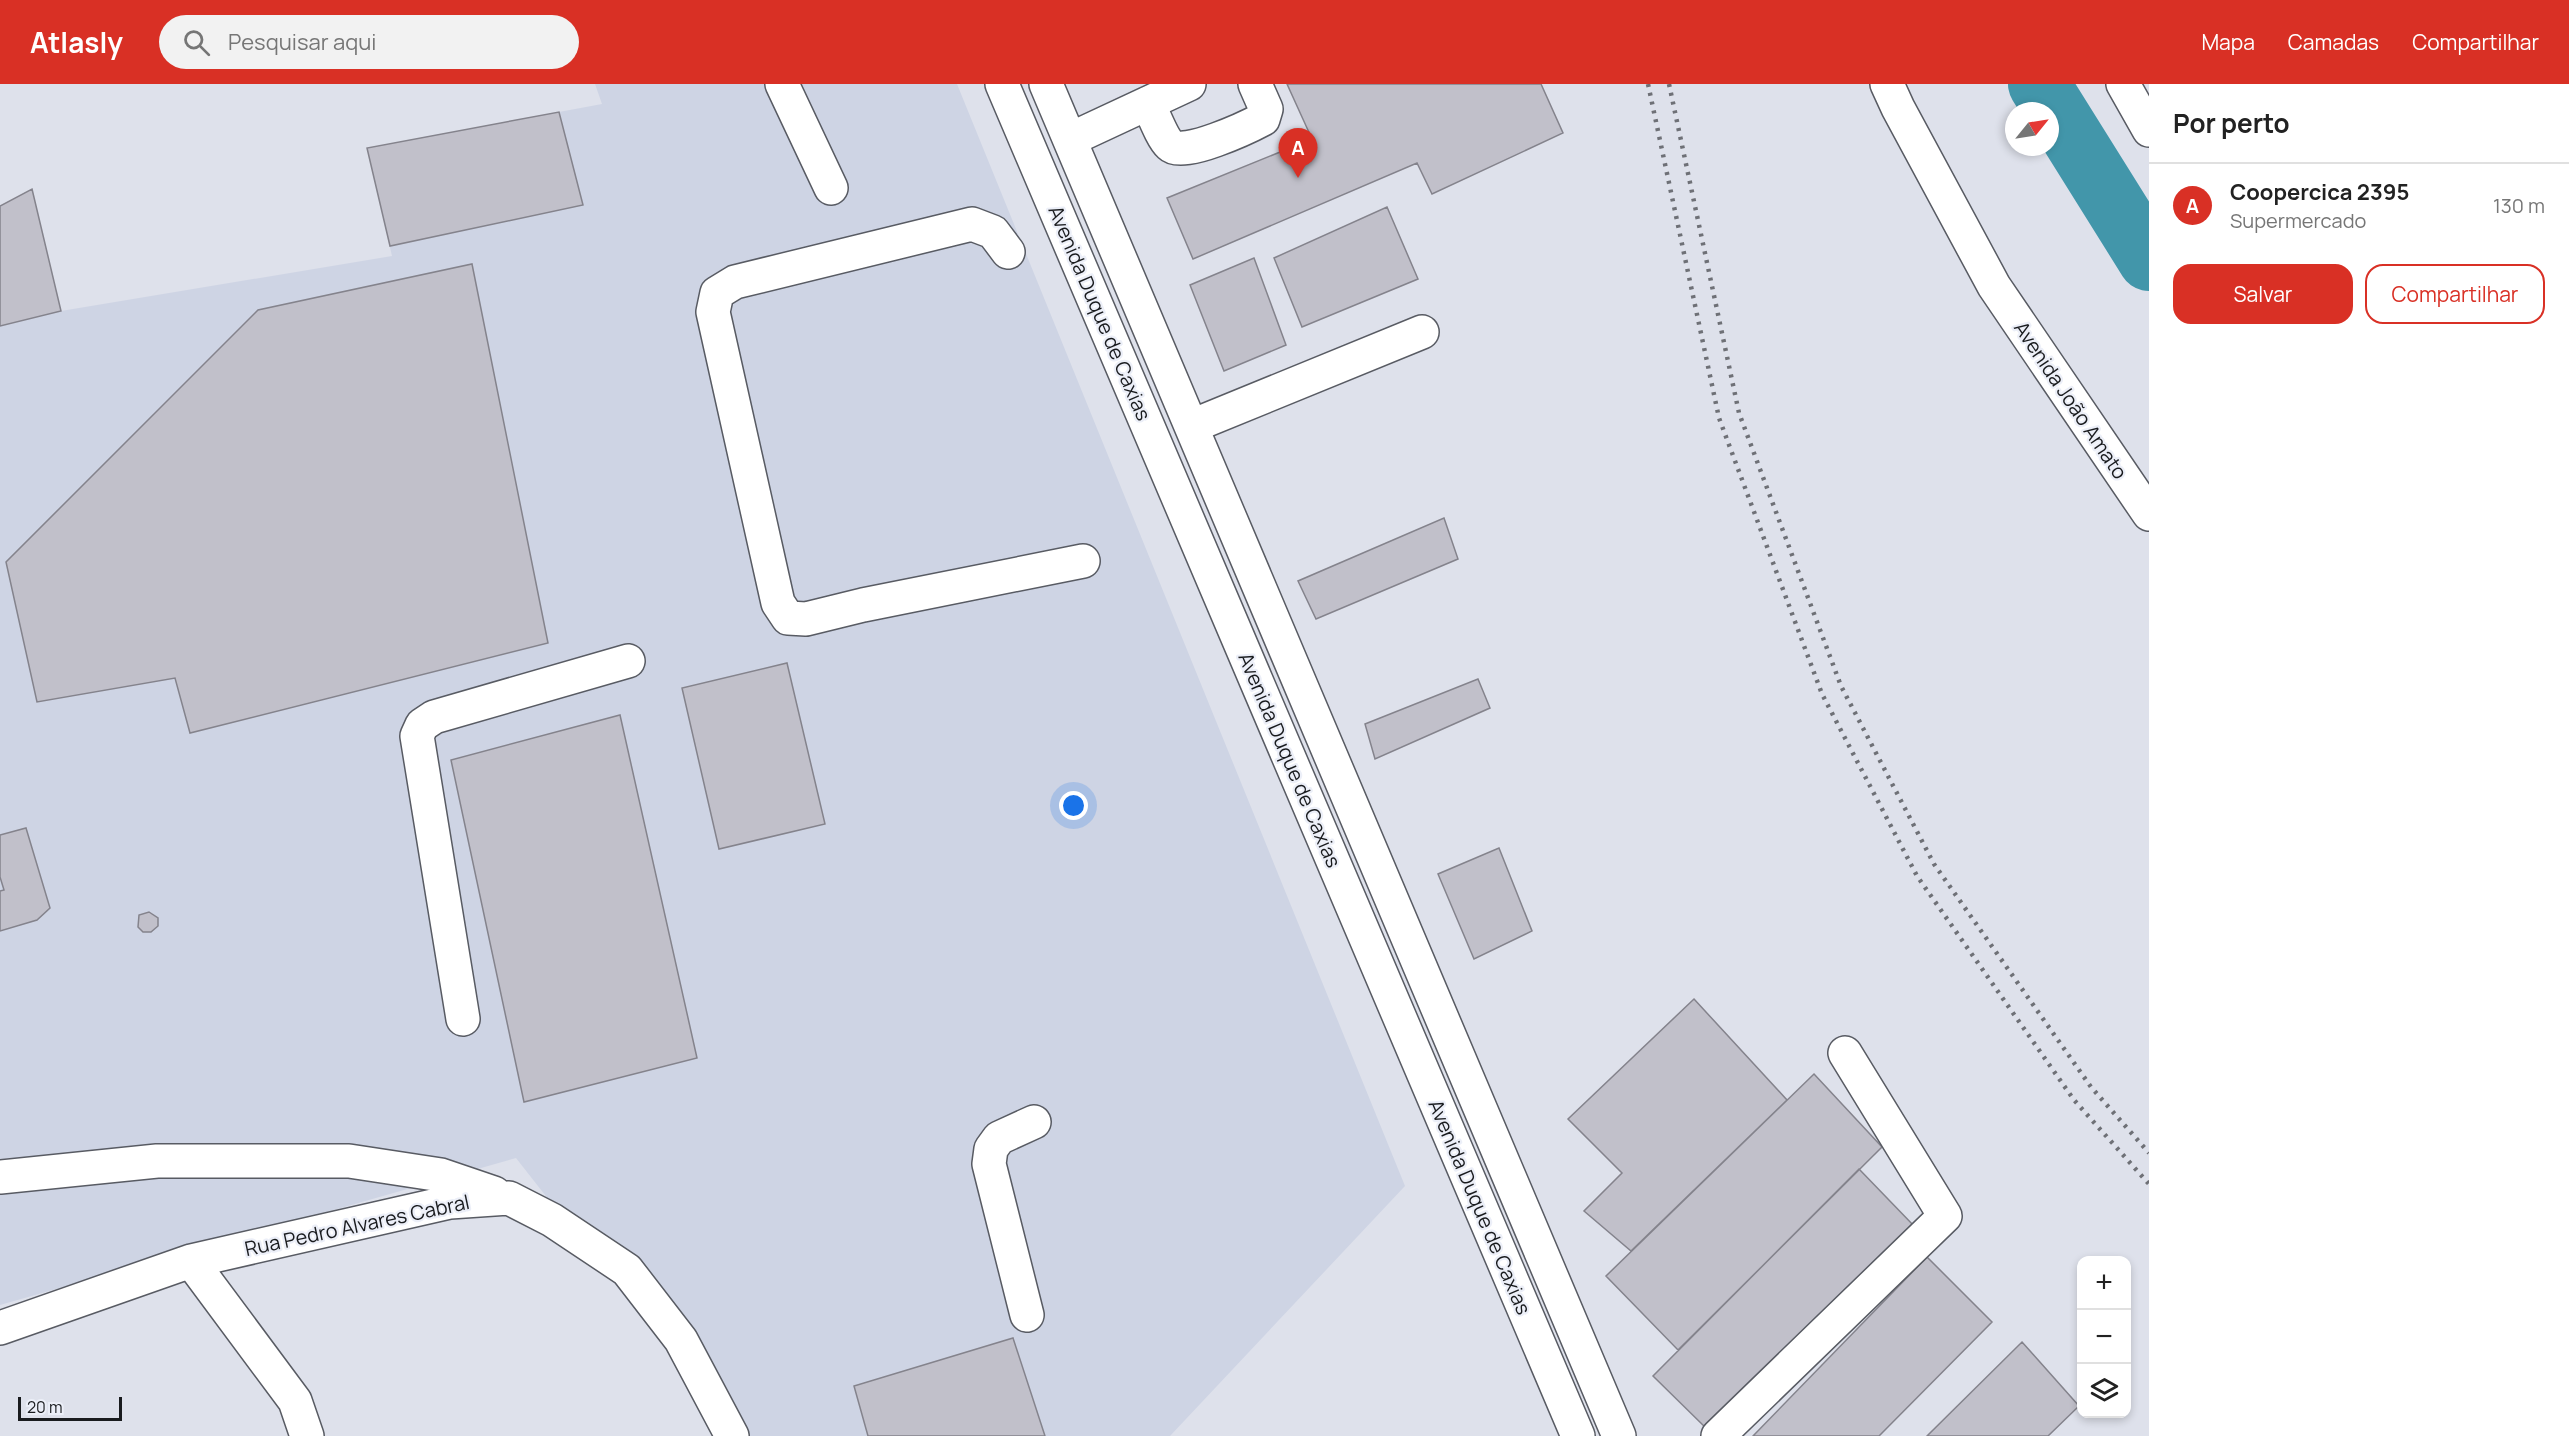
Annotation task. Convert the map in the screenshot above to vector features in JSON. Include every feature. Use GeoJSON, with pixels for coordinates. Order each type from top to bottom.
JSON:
{"type":"FeatureCollection","features":[{"type":"Feature","properties":{"kind":"main road"},"geometry":{"type":"LineString","coordinates":[[782,84],[831,188]]}},
{"type":"Feature","properties":{"kind":"main road","name":"Avenida Duque de Caxias"},"geometry":{"type":"LineString","coordinates":[[1002,84],[1578,1436]]}},
{"type":"Feature","properties":{"kind":"main road","name":"Avenida Duque de Caxias"},"geometry":{"type":"LineString","coordinates":[[1046,84],[1619,1436]]}},
{"type":"Feature","properties":{"kind":"main road"},"geometry":{"type":"LineString","coordinates":[[1071,139],[1189,84]]}},
{"type":"Feature","properties":{"kind":"main road"},"geometry":{"type":"LineString","coordinates":[[1148,103],[1170,145],[1180,150],[1196,147],[1263,118],[1266,109],[1255,84]]}},
{"type":"Feature","properties":{"kind":"main road","name":"Avenida João Amato"},"geometry":{"type":"LineString","coordinates":[[1887,84],[1994,286],[2149,514]]}},
{"type":"Feature","properties":{"kind":"main road"},"geometry":{"type":"LineString","coordinates":[[2123,84],[2147,127]]}},
{"type":"Feature","properties":{"kind":"main road"},"geometry":{"type":"LineString","coordinates":[[1008,252],[993,232],[972,224],[735,282],[717,293],[713,312],[778,603],[788,618],[806,619],[863,605],[1083,561]]}},
{"type":"Feature","properties":{"kind":"main road"},"geometry":{"type":"LineString","coordinates":[[1192,426],[1422,332]]}},
{"type":"Feature","properties":{"kind":"main road"},"geometry":{"type":"LineString","coordinates":[[463,1019],[417,736],[422,725],[434,717],[628,661]]}},
{"type":"Feature","properties":{"kind":"main road"},"geometry":{"type":"LineString","coordinates":[[1718,1436],[1946,1216],[1845,1053]]}},
{"type":"Feature","properties":{"kind":"main road"},"geometry":{"type":"LineString","coordinates":[[1026,1315],[989,1164],[991,1149],[999,1138],[1034,1122]]}},
{"type":"Feature","properties":{"kind":"main road"},"geometry":{"type":"LineString","coordinates":[[0,1177],[157,1161],[349,1161],[441,1175],[509,1198],[552,1220],[627,1270],[681,1340],[729,1433]]}},
{"type":"Feature","properties":{"kind":"main road","name":"Rua Pedro Alvares Cabral"},"geometry":{"type":"LineString","coordinates":[[0,1328],[191,1261],[450,1202],[509,1198]]}},
{"type":"Feature","properties":{"kind":"main road"},"geometry":{"type":"LineString","coordinates":[[191,1261],[295,1401],[307,1436]]}},
{"type":"Feature","properties":{"kind":"shaded area"},"geometry":{"type":"Polygon","coordinates":[[[595,84],[957,84],[1405,1186],[1170,1436],[734,1436],[516,1158],[0,1305],[0,206],[32,189],[61,311],[392,256],[367,148],[602,104],[595,84]]]}},
{"type":"Feature","properties":{"kind":"building"},"geometry":{"type":"Polygon","coordinates":[[[1287,84],[1541,84],[1563,133],[1432,194],[1417,163],[1193,259],[1167,198],[1312,139],[1287,84]]]}},
{"type":"Feature","properties":{"kind":"building"},"geometry":{"type":"Polygon","coordinates":[[[559,112],[583,205],[390,246],[367,148],[559,112]]]}},
{"type":"Feature","properties":{"kind":"building"},"geometry":{"type":"Polygon","coordinates":[[[32,189],[61,311],[0,326],[0,206],[32,189]]]}},
{"type":"Feature","properties":{"kind":"building"},"geometry":{"type":"Polygon","coordinates":[[[1387,207],[1418,279],[1302,327],[1274,258],[1387,207]]]}},
{"type":"Feature","properties":{"kind":"building"},"geometry":{"type":"Polygon","coordinates":[[[1254,258],[1286,345],[1224,371],[1190,285],[1254,258]]]}},
{"type":"Feature","properties":{"kind":"building"},"geometry":{"type":"Polygon","coordinates":[[[472,264],[548,643],[190,733],[175,678],[37,702],[6,562],[258,310],[472,264]]]}},
{"type":"Feature","properties":{"kind":"building"},"geometry":{"type":"Polygon","coordinates":[[[1444,518],[1458,559],[1316,619],[1298,581],[1444,518]]]}},
{"type":"Feature","properties":{"kind":"building"},"geometry":{"type":"Polygon","coordinates":[[[787,663],[825,824],[719,849],[682,688],[787,663]]]}},
{"type":"Feature","properties":{"kind":"building"},"geometry":{"type":"Polygon","coordinates":[[[1478,679],[1490,708],[1375,759],[1365,724],[1478,679]]]}},
{"type":"Feature","properties":{"kind":"building"},"geometry":{"type":"Polygon","coordinates":[[[620,715],[697,1058],[524,1102],[451,760],[620,715]]]}},
{"type":"Feature","properties":{"kind":"building"},"geometry":{"type":"Polygon","coordinates":[[[26,828],[50,908],[37,920],[0,931],[0,891],[4,890],[0,877],[0,835],[26,828]]]}},
{"type":"Feature","properties":{"kind":"building"},"geometry":{"type":"Polygon","coordinates":[[[1499,848],[1532,931],[1474,959],[1438,874],[1499,848]]]}},
{"type":"Feature","properties":{"kind":"building"},"geometry":{"type":"Polygon","coordinates":[[[149,912],[158,918],[158,926],[151,932],[143,932],[138,927],[139,915],[149,912]]]}},
{"type":"Feature","properties":{"kind":"building"},"geometry":{"type":"Polygon","coordinates":[[[1694,999],[1787,1100],[1631,1251],[1584,1211],[1622,1173],[1568,1119],[1694,999]]]}},
{"type":"Feature","properties":{"kind":"building"},"geometry":{"type":"Polygon","coordinates":[[[1814,1074],[1882,1147],[1678,1350],[1606,1276],[1814,1074]]]}},
{"type":"Feature","properties":{"kind":"building"},"geometry":{"type":"Polygon","coordinates":[[[1859,1169],[1915,1227],[1709,1431],[1653,1376],[1859,1169]]]}},
{"type":"Feature","properties":{"kind":"building"},"geometry":{"type":"Polygon","coordinates":[[[1927,1257],[1992,1322],[1879,1436],[1753,1436],[1927,1257]]]}},
{"type":"Feature","properties":{"kind":"building"},"geometry":{"type":"Polygon","coordinates":[[[1013,1338],[1045,1436],[868,1436],[854,1386],[1013,1338]]]}},
{"type":"Feature","properties":{"kind":"building"},"geometry":{"type":"Polygon","coordinates":[[[2022,1342],[2077,1404],[2077,1408],[2048,1436],[1927,1436],[2022,1342]]]}},
{"type":"Feature","properties":{"kind":"waterway"},"geometry":{"type":"LineString","coordinates":[[2039,84],[2149,260]]}},
{"type":"Feature","properties":{"kind":"railway"},"geometry":{"type":"LineString","coordinates":[[1648,84],[1719,418],[1822,694],[1917,876],[2074,1100],[2149,1184]]}},
{"type":"Feature","properties":{"kind":"railway"},"geometry":{"type":"LineString","coordinates":[[1669,84],[1739,413],[1841,686],[1934,864],[2091,1087],[2149,1153]]}},
{"type":"Feature","properties":{"kind":"place","name":"Coopercica 2395"},"geometry":{"type":"Point","coordinates":[1298,178]}}]}
